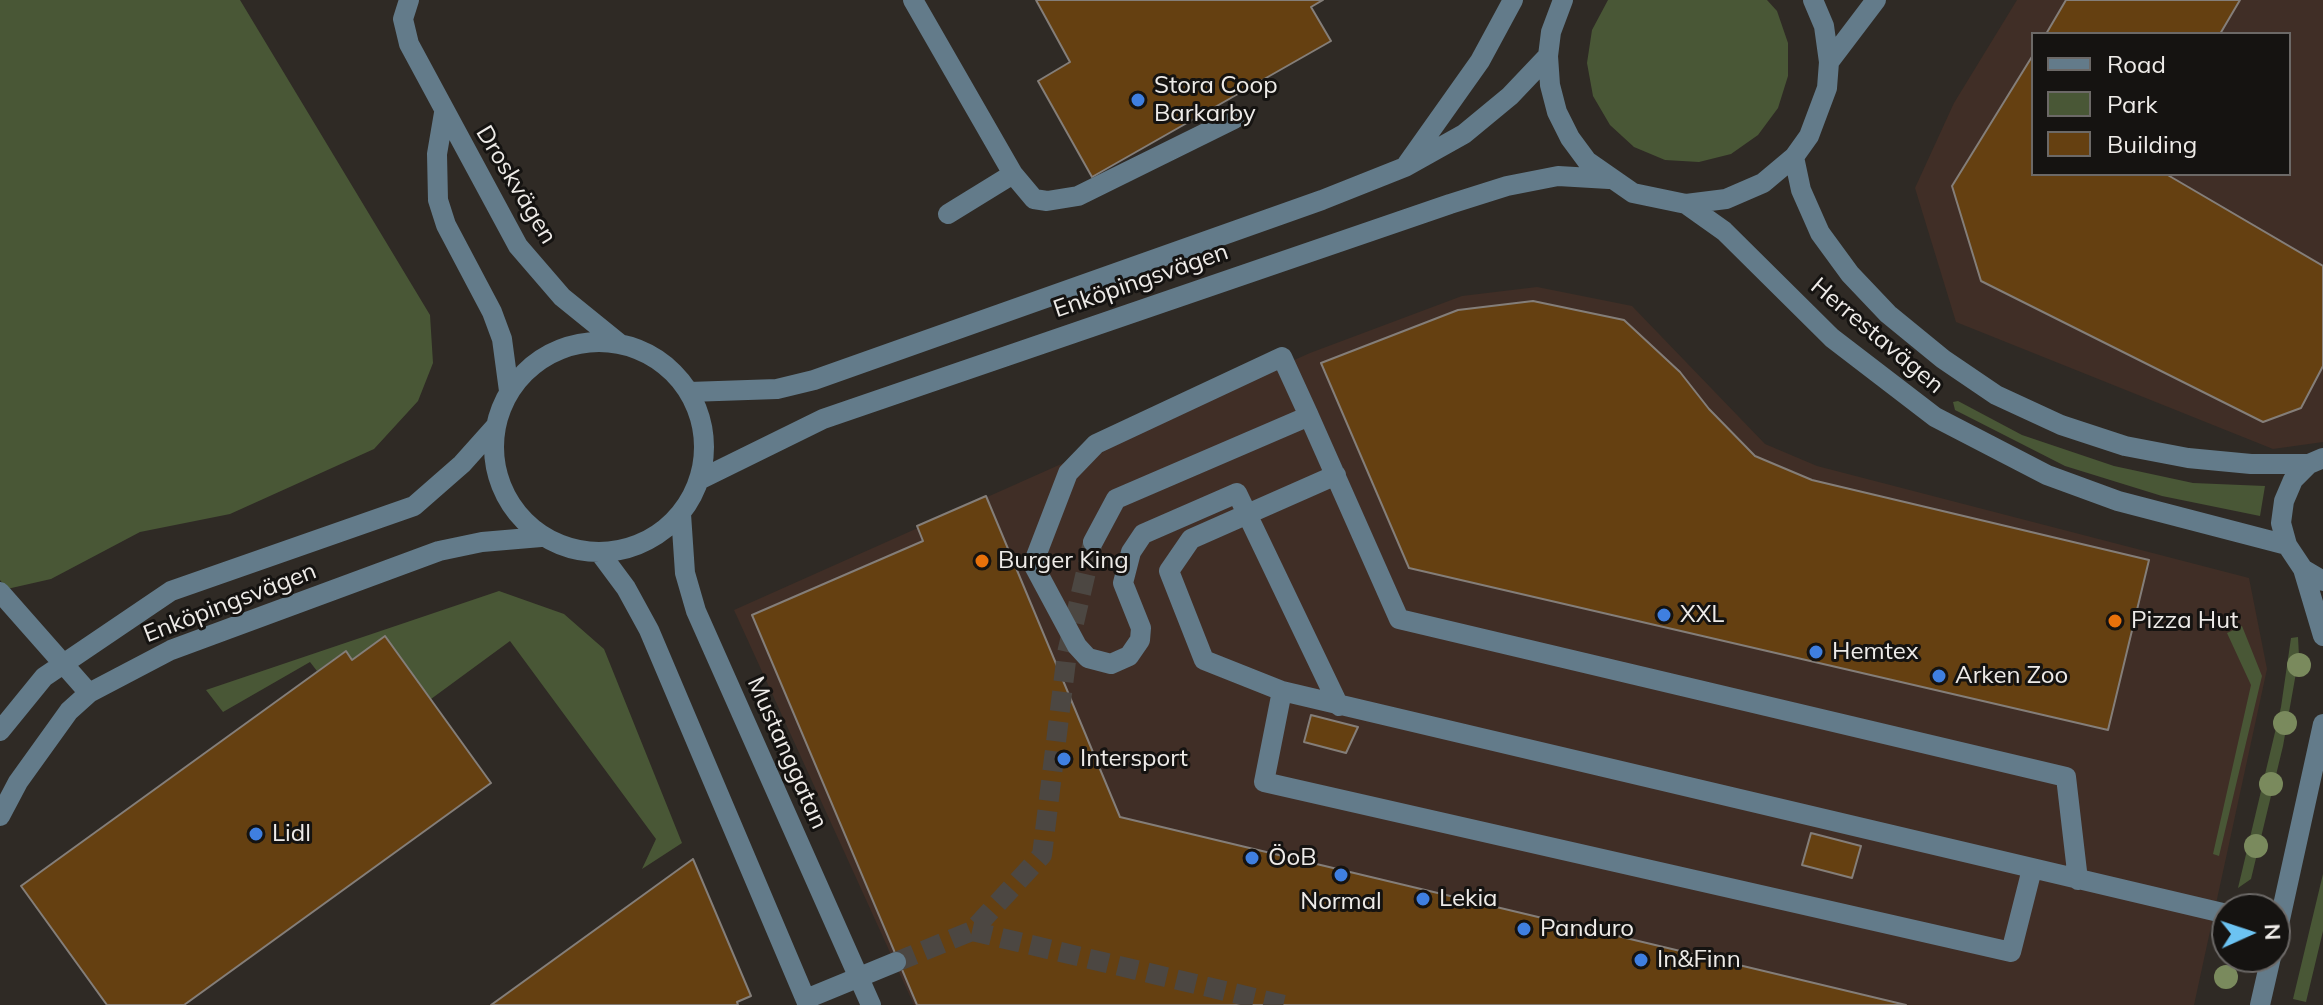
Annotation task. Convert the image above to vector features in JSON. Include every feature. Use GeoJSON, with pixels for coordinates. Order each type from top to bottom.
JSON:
{"type":"FeatureCollection","features":[{"type":"Feature","properties":{"kind":"street"},"geometry":{"type":"LineString","coordinates":[[913,0],[1013,174],[1034,199],[1047,201],[1078,196],[1234,119]]}},
{"type":"Feature","properties":{"kind":"street"},"geometry":{"type":"LineString","coordinates":[[1405,167],[1480,61],[1513,0]]}},
{"type":"Feature","properties":{"kind":"street"},"geometry":{"type":"LineString","coordinates":[[1563,0],[1551,32],[1548,56],[1550,85],[1563,125],[1587,161],[1609,179],[1633,193],[1686,204],[1726,199],[1763,183],[1794,157],[1820,113],[1829,62],[1824,26],[1813,0]]}},
{"type":"Feature","properties":{"kind":"street"},"geometry":{"type":"LineString","coordinates":[[1829,62],[1876,0]]}},
{"type":"Feature","properties":{"kind":"street","name":"Droskvägen"},"geometry":{"type":"LineString","coordinates":[[406,9],[409,44],[518,246],[562,297],[620,344]]}},
{"type":"Feature","properties":{"kind":"street","name":"Enköpingsvägen"},"geometry":{"type":"LineString","coordinates":[[689,392],[777,389],[814,380],[1405,167],[1464,134],[1510,96],[1548,56]]}},
{"type":"Feature","properties":{"kind":"street","name":"Droskvägen"},"geometry":{"type":"LineString","coordinates":[[444,113],[435,175],[438,200],[446,225],[492,312],[502,339],[509,391]]}},
{"type":"Feature","properties":{"kind":"street","name":"Herrestavägen"},"geometry":{"type":"LineString","coordinates":[[1794,157],[1801,190],[1820,233],[1850,274],[1888,314],[1943,359],[1996,395],[2061,425],[2125,446],[2203,460],[2316,461]]}},
{"type":"Feature","properties":{"kind":"street"},"geometry":{"type":"LineString","coordinates":[[948,214],[1013,174]]}},
{"type":"Feature","properties":{"kind":"street","name":"Enköpingsvägen"},"geometry":{"type":"LineString","coordinates":[[701,479],[823,419],[1450,204],[1507,186],[1558,176],[1609,179]]}},
{"type":"Feature","properties":{"kind":"street","name":"Herrestavägen"},"geometry":{"type":"LineString","coordinates":[[1686,204],[1724,231],[1832,338],[1935,417],[2062,481],[2118,501],[2287,545]]}},
{"type":"Feature","properties":{"kind":"street"},"geometry":{"type":"LineString","coordinates":[[581,343],[620,344],[658,360],[676,374],[689,392],[699,412],[704,434],[701,479],[681,514],[660,533],[636,546],[600,553],[577,551],[541,537],[522,520],[501,486],[495,466],[496,426],[509,391],[526,371],[562,349],[581,343]]}},
{"type":"Feature","properties":{"kind":"street"},"geometry":{"type":"LineString","coordinates":[[1339,706],[1237,493],[1143,534],[1131,552],[1123,583],[1141,628],[1140,640],[1129,656],[1111,664],[1088,658],[1077,646],[1033,564],[1068,473],[1096,444],[1282,357],[1399,619],[2066,777],[2078,880]]}},
{"type":"Feature","properties":{"kind":"street"},"geometry":{"type":"LineString","coordinates":[[1093,542],[1116,499],[1309,416]]}},
{"type":"Feature","properties":{"kind":"street","name":"Enköpingsvägen"},"geometry":{"type":"LineString","coordinates":[[0,731],[44,677],[171,591],[414,506],[462,464],[496,426]]}},
{"type":"Feature","properties":{"kind":"street","name":"Herrestavägen"},"geometry":{"type":"LineString","coordinates":[[2316,461],[2293,480],[2284,501],[2281,523],[2287,545],[2303,569],[2323,581]]}},
{"type":"Feature","properties":{"kind":"street"},"geometry":{"type":"LineString","coordinates":[[1336,475],[1191,539],[1169,571],[1204,660],[1282,691],[1339,706],[2211,910]]}},
{"type":"Feature","properties":{"kind":"street","name":"Mustanggatan"},"geometry":{"type":"LineString","coordinates":[[681,514],[685,573],[696,611],[871,1005]]}},
{"type":"Feature","properties":{"kind":"street","name":"Enköpingsvägen"},"geometry":{"type":"LineString","coordinates":[[0,816],[18,782],[69,711],[89,693],[171,650],[439,551],[482,542],[541,537]]}},
{"type":"Feature","properties":{"kind":"street"},"geometry":{"type":"LineString","coordinates":[[600,553],[626,588],[649,630],[807,1002],[896,962]]}},
{"type":"Feature","properties":{"kind":"street"},"geometry":{"type":"LineString","coordinates":[[2303,569],[2323,636]]}},
{"type":"Feature","properties":{"kind":"street"},"geometry":{"type":"LineString","coordinates":[[0,592],[89,693]]}},
{"type":"Feature","properties":{"kind":"street"},"geometry":{"type":"LineString","coordinates":[[1282,691],[1264,782],[2011,952],[2032,869]]}},
{"type":"Feature","properties":{"kind":"street"},"geometry":{"type":"LineString","coordinates":[[2285,893],[2323,724]]}},
{"type":"Feature","properties":{"kind":"street"},"geometry":{"type":"LineString","coordinates":[[2260,1005],[2267,973]]}},
{"type":"Feature","properties":{"kind":"shaded area"},"geometry":{"type":"Polygon","coordinates":[[[2017,0],[2323,0],[2323,442],[2273,449],[1956,322],[1915,188],[1954,103],[2017,0]]]}},
{"type":"Feature","properties":{"kind":"shaded area"},"geometry":{"type":"Polygon","coordinates":[[[1537,287],[1632,306],[1765,444],[1817,466],[2249,578],[2267,669],[2218,893],[2211,893],[2211,927],[2194,1005],[914,1005],[734,610],[1310,353],[1462,296],[1537,287]]]}},
{"type":"Feature","properties":{"kind":"green space"},"geometry":{"type":"Polygon","coordinates":[[[0,0],[240,0],[430,315],[433,363],[418,401],[374,449],[230,514],[140,532],[51,579],[7,589],[0,580],[0,0]]]}},
{"type":"Feature","properties":{"kind":"green space"},"geometry":{"type":"Polygon","coordinates":[[[1608,0],[1767,0],[1777,11],[1788,43],[1788,76],[1778,108],[1758,135],[1731,154],[1699,162],[1665,160],[1634,147],[1610,125],[1593,96],[1587,63],[1592,30],[1608,0]]]}},
{"type":"Feature","properties":{"kind":"green space"},"geometry":{"type":"Polygon","coordinates":[[[1958,401],[2022,435],[2114,466],[2193,483],[2265,486],[2260,516],[2162,496],[2065,466],[1955,410],[1953,402],[1958,401]]]}},
{"type":"Feature","properties":{"kind":"green space"},"geometry":{"type":"Polygon","coordinates":[[[499,591],[564,614],[604,649],[682,843],[642,869],[656,839],[510,641],[431,699],[407,667],[352,660],[345,651],[317,671],[310,662],[223,712],[206,690],[499,591]]]}},
{"type":"Feature","properties":{"kind":"green space"},"geometry":{"type":"Polygon","coordinates":[[[2242,626],[2262,676],[2219,856],[2213,854],[2251,685],[2227,633],[2242,626]]]}},
{"type":"Feature","properties":{"kind":"green space"},"geometry":{"type":"Polygon","coordinates":[[[2298,637],[2299,656],[2283,746],[2251,879],[2238,888],[2281,707],[2291,638],[2298,637]]]}},
{"type":"Feature","properties":{"kind":"green space"},"geometry":{"type":"Polygon","coordinates":[[[2323,874],[2323,931],[2306,1002],[2293,999],[2323,874]]]}},
{"type":"Feature","properties":{"kind":"building","name":"Stora Coop Barkarby"},"geometry":{"type":"Polygon","coordinates":[[[1036,0],[1323,0],[1311,7],[1331,41],[1092,177],[1038,81],[1070,62],[1036,0]]]}},
{"type":"Feature","properties":{"kind":"building"},"geometry":{"type":"Polygon","coordinates":[[[2066,0],[2240,0],[2221,32],[2047,32],[2066,0]]]}},
{"type":"Feature","properties":{"kind":"building"},"geometry":{"type":"Polygon","coordinates":[[[2031,58],[2031,176],[2169,176],[2323,266],[2323,366],[2301,408],[2263,422],[1981,281],[1952,186],[2031,58]]]}},
{"type":"Feature","properties":{"kind":"building"},"geometry":{"type":"Polygon","coordinates":[[[1533,301],[1624,320],[1680,372],[1709,409],[1755,456],[1812,480],[2149,560],[2108,730],[1409,568],[1321,363],[1458,310],[1533,301]]]}},
{"type":"Feature","properties":{"kind":"building"},"geometry":{"type":"Polygon","coordinates":[[[986,496],[1120,817],[1906,1005],[917,1005],[752,615],[923,541],[917,526],[986,496]]]}},
{"type":"Feature","properties":{"kind":"building","name":"Lidl"},"geometry":{"type":"Polygon","coordinates":[[[385,636],[491,783],[184,1005],[107,1005],[21,886],[346,651],[352,660],[385,636]]]}},
{"type":"Feature","properties":{"kind":"building"},"geometry":{"type":"Polygon","coordinates":[[[1311,715],[1358,727],[1346,753],[1304,742],[1311,715]]]}},
{"type":"Feature","properties":{"kind":"building"},"geometry":{"type":"Polygon","coordinates":[[[1811,833],[1861,846],[1852,878],[1802,865],[1811,833]]]}},
{"type":"Feature","properties":{"kind":"building"},"geometry":{"type":"Polygon","coordinates":[[[693,859],[751,996],[737,1002],[738,1005],[491,1005],[693,859]]]}},
{"type":"Feature","properties":{"kind":"tunnel"},"geometry":{"type":"LineString","coordinates":[[896,962],[972,931],[1042,855],[1067,653],[1093,542]]}},
{"type":"Feature","properties":{"kind":"tunnel"},"geometry":{"type":"LineString","coordinates":[[972,931],[1284,1005]]}},
{"type":"Feature","properties":{"kind":"place","name":"Stora Coop Barkarby"},"geometry":{"type":"Point","coordinates":[1138,100]}},
{"type":"Feature","properties":{"kind":"place","name":"Burger King"},"geometry":{"type":"Point","coordinates":[982,561]}},
{"type":"Feature","properties":{"kind":"place","name":"XXL"},"geometry":{"type":"Point","coordinates":[1664,615]}},
{"type":"Feature","properties":{"kind":"place","name":"Pizza Hut"},"geometry":{"type":"Point","coordinates":[2115,621]}},
{"type":"Feature","properties":{"kind":"place","name":"Hemtex"},"geometry":{"type":"Point","coordinates":[1816,652]}},
{"type":"Feature","properties":{"kind":"place","name":"Arken Zoo"},"geometry":{"type":"Point","coordinates":[1939,676]}},
{"type":"Feature","properties":{"kind":"place","name":"Intersport"},"geometry":{"type":"Point","coordinates":[1064,759]}},
{"type":"Feature","properties":{"kind":"place","name":"Lidl"},"geometry":{"type":"Point","coordinates":[256,834]}},
{"type":"Feature","properties":{"kind":"place","name":"ÖoB"},"geometry":{"type":"Point","coordinates":[1252,858]}},
{"type":"Feature","properties":{"kind":"place","name":"Normal"},"geometry":{"type":"Point","coordinates":[1341,875]}},
{"type":"Feature","properties":{"kind":"place","name":"Lekia"},"geometry":{"type":"Point","coordinates":[1423,899]}},
{"type":"Feature","properties":{"kind":"place","name":"Panduro"},"geometry":{"type":"Point","coordinates":[1524,929]}},
{"type":"Feature","properties":{"kind":"place","name":"In&Finn"},"geometry":{"type":"Point","coordinates":[1641,960]}}]}
